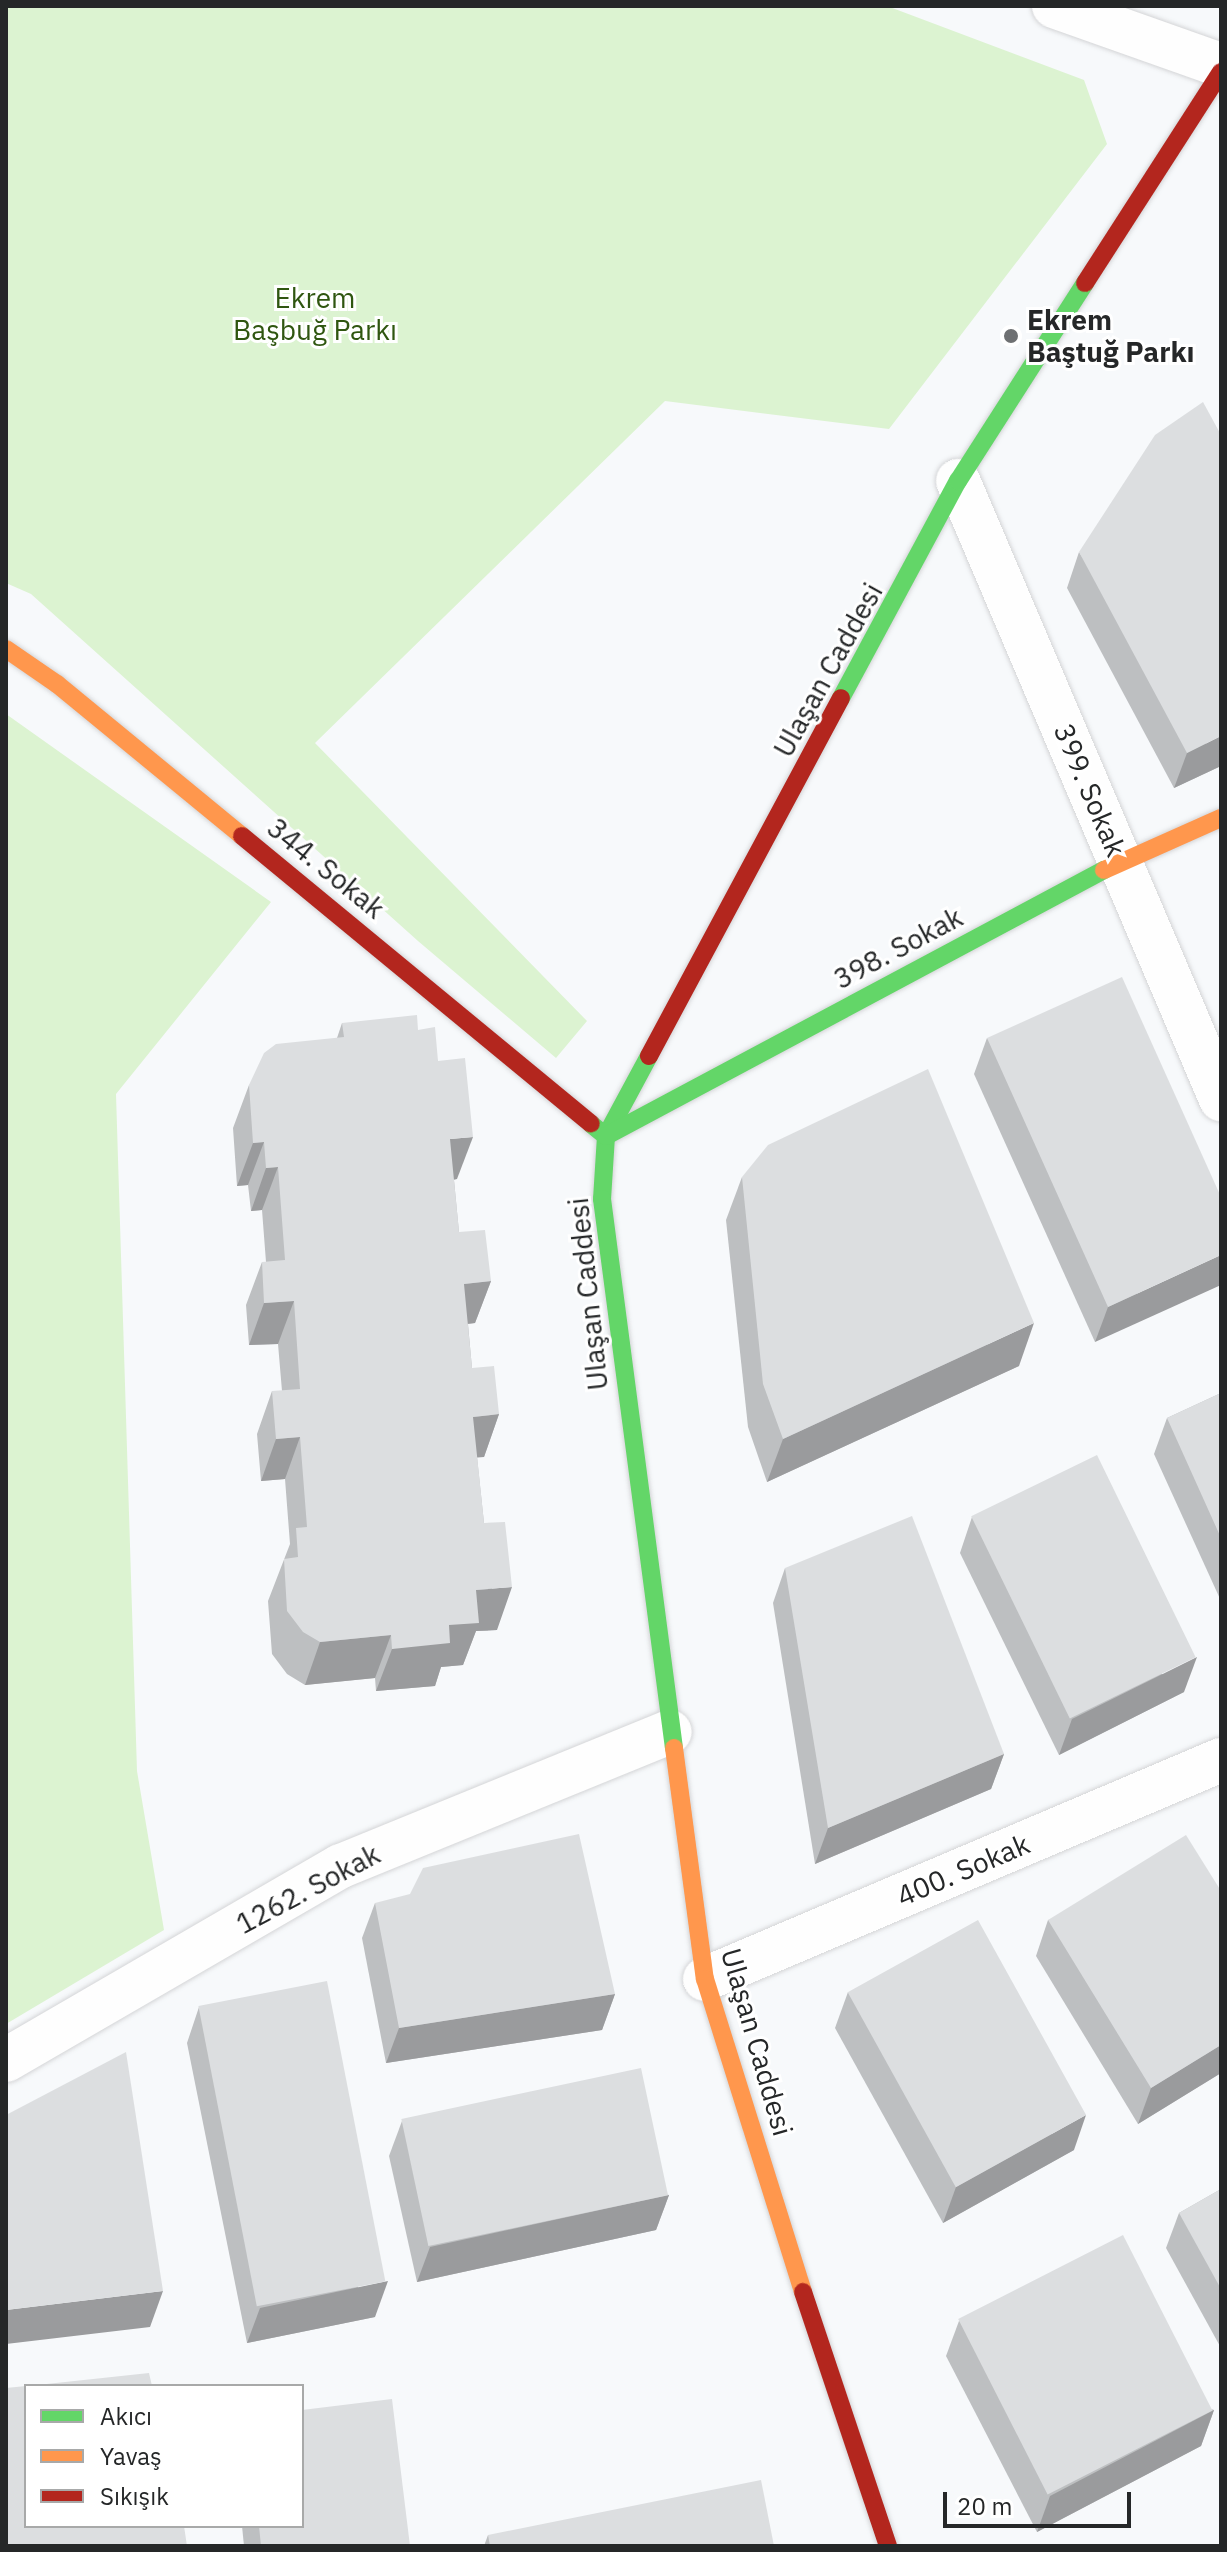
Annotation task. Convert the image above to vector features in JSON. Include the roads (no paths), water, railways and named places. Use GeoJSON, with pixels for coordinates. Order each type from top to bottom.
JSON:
{"type":"FeatureCollection","features":[{"type":"Feature","properties":{"kind":"street"},"geometry":{"type":"LineString","coordinates":[[1054,6],[1221,65]]}},
{"type":"Feature","properties":{"kind":"street","name":"Ulaşan Caddesi"},"geometry":{"type":"LineString","coordinates":[[888,2546],[705,1979],[602,1199],[606,1136],[958,481],[1221,72]]}},
{"type":"Feature","properties":{"kind":"street","name":"399. Sokak"},"geometry":{"type":"LineString","coordinates":[[958,481],[1221,1099]]}},
{"type":"Feature","properties":{"kind":"street","name":"344. Sokak"},"geometry":{"type":"LineString","coordinates":[[6,649],[57,684],[606,1136]]}},
{"type":"Feature","properties":{"kind":"street","name":"398. Sokak"},"geometry":{"type":"LineString","coordinates":[[606,1136],[1120,861],[1221,818]]}},
{"type":"Feature","properties":{"kind":"street","name":"1262. Sokak"},"geometry":{"type":"LineString","coordinates":[[6,2060],[341,1866],[670,1732]]}},
{"type":"Feature","properties":{"kind":"street","name":"400. Sokak"},"geometry":{"type":"LineString","coordinates":[[705,1979],[1221,1760]]}},
{"type":"Feature","properties":{"kind":"place","name":"Ekrem Baştuğ Parkı"},"geometry":{"type":"Point","coordinates":[1011,336]}},
{"type":"Feature","properties":{"kind":"park label","name":"Ekrem Başbuğ Parkı"},"geometry":{"type":"Point","coordinates":[315,314]}}]}
